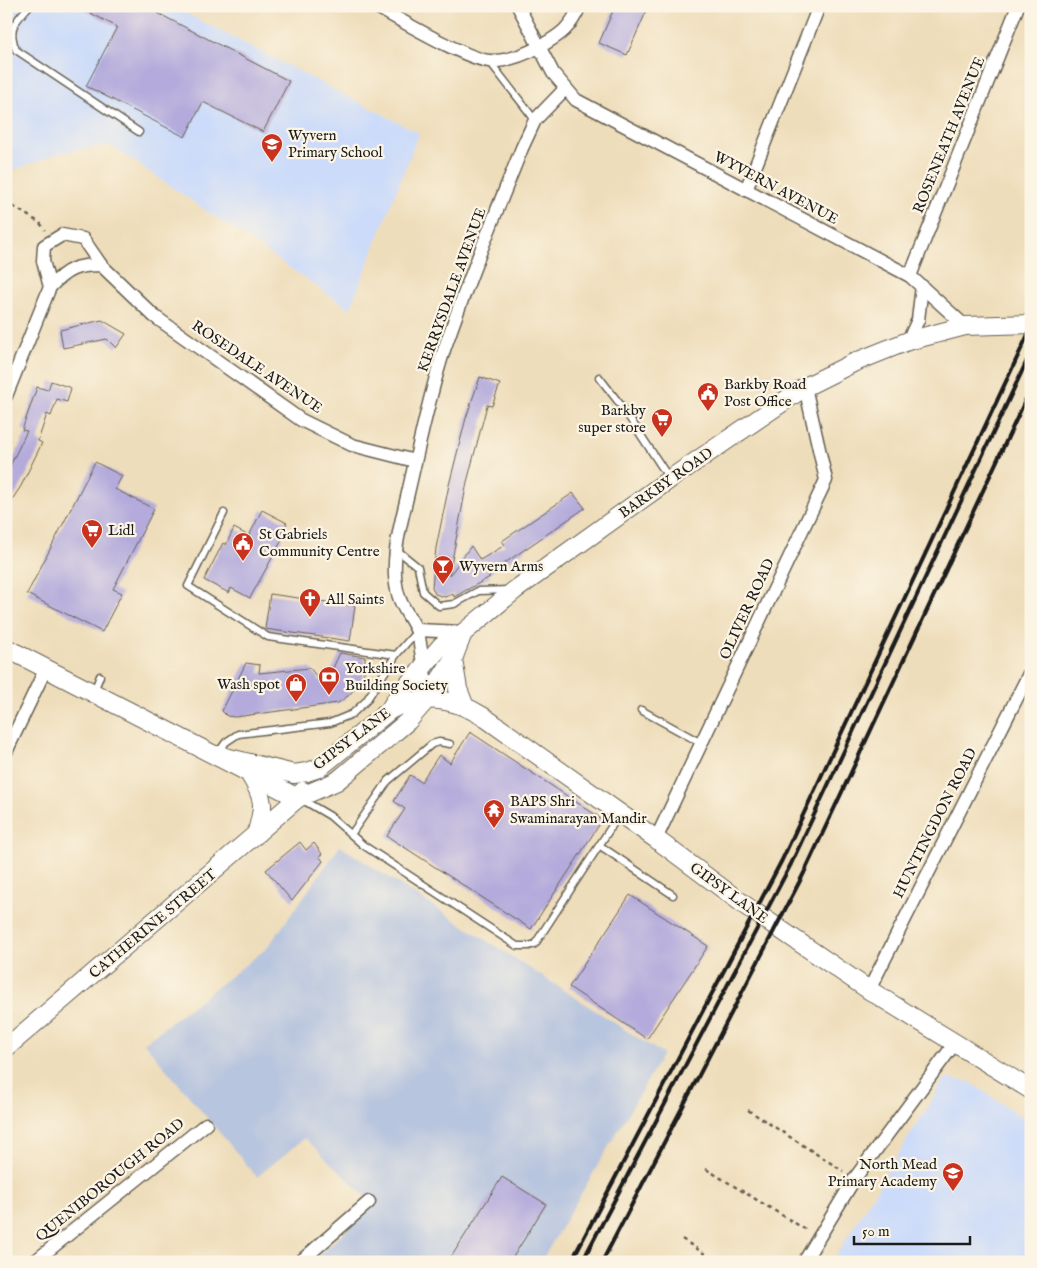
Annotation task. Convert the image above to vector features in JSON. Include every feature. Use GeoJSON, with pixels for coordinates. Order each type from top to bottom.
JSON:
{"type":"FeatureCollection","features":[{"type":"Feature","properties":{"kind":"street"},"geometry":{"type":"LineString","coordinates":[[375,6],[471,56],[489,61],[507,59],[538,47],[571,25],[580,6]]}},
{"type":"Feature","properties":{"kind":"street","name":"WYVERN AVENUE"},"geometry":{"type":"LineString","coordinates":[[518,6],[538,47],[564,89],[576,100],[599,114],[910,276],[965,326]]}},
{"type":"Feature","properties":{"kind":"street"},"geometry":{"type":"LineString","coordinates":[[746,190],[819,6]]}},
{"type":"Feature","properties":{"kind":"street","name":"ROSENEATH AVENUE"},"geometry":{"type":"LineString","coordinates":[[910,276],[1018,6]]}},
{"type":"Feature","properties":{"kind":"street","name":"KERRYSDALE AVENUE"},"geometry":{"type":"LineString","coordinates":[[428,698],[418,630],[407,618],[398,594],[395,568],[415,461],[444,351],[535,120],[564,89]]}},
{"type":"Feature","properties":{"kind":"street","name":"ROSEDALE AVENUE"},"geometry":{"type":"LineString","coordinates":[[52,241],[62,235],[83,239],[101,265],[154,316],[301,420],[352,445],[415,461]]}},
{"type":"Feature","properties":{"kind":"street"},"geometry":{"type":"LineString","coordinates":[[50,287],[43,261],[44,246],[52,241]]}},
{"type":"Feature","properties":{"kind":"street"},"geometry":{"type":"LineString","coordinates":[[6,396],[50,287],[60,277],[81,265],[101,265]]}},
{"type":"Feature","properties":{"kind":"street"},"geometry":{"type":"LineString","coordinates":[[908,341],[918,320],[922,286]]}},
{"type":"Feature","properties":{"kind":"street","name":"BARKBY ROAD"},"geometry":{"type":"LineString","coordinates":[[390,710],[441,646],[463,632],[515,590],[670,479],[805,387],[853,362],[908,341],[965,326],[1031,324]]}},
{"type":"Feature","properties":{"kind":"street","name":"OLIVER ROAD"},"geometry":{"type":"LineString","coordinates":[[656,839],[826,480],[805,387]]}},
{"type":"Feature","properties":{"kind":"street"},"geometry":{"type":"LineString","coordinates":[[418,630],[463,632],[453,659],[428,698]]}},
{"type":"Feature","properties":{"kind":"street","name":"GIPSY LANE"},"geometry":{"type":"LineString","coordinates":[[6,648],[46,668],[97,684],[250,775],[298,798],[337,781],[408,721],[428,698]]}},
{"type":"Feature","properties":{"kind":"street"},"geometry":{"type":"LineString","coordinates":[[453,659],[458,689],[465,707]]}},
{"type":"Feature","properties":{"kind":"street"},"geometry":{"type":"LineString","coordinates":[[6,752],[46,668]]}},
{"type":"Feature","properties":{"kind":"street","name":"HUNTINGDON ROAD"},"geometry":{"type":"LineString","coordinates":[[870,990],[1029,677]]}},
{"type":"Feature","properties":{"kind":"street","name":"GIPSY LANE"},"geometry":{"type":"LineString","coordinates":[[217,755],[294,774],[307,772],[319,768],[390,710],[412,700],[428,698],[465,707],[484,717],[656,839],[746,906],[870,990],[1031,1090]]}},
{"type":"Feature","properties":{"kind":"street"},"geometry":{"type":"LineString","coordinates":[[298,798],[319,768]]}},
{"type":"Feature","properties":{"kind":"street"},"geometry":{"type":"LineString","coordinates":[[250,775],[261,792],[263,810],[256,835]]}},
{"type":"Feature","properties":{"kind":"street","name":"CATHERINE STREET"},"geometry":{"type":"LineString","coordinates":[[6,1048],[298,798]]}},
{"type":"Feature","properties":{"kind":"street"},"geometry":{"type":"LineString","coordinates":[[804,1262],[855,1178],[955,1043]]}},
{"type":"Feature","properties":{"kind":"street","name":"QUENIBOROUGH ROAD"},"geometry":{"type":"LineString","coordinates":[[34,1262],[206,1124]]}},
{"type":"Feature","properties":{"kind":"street"},"geometry":{"type":"LineString","coordinates":[[300,1262],[369,1202]]}},
{"type":"Feature","properties":{"kind":"lane"},"geometry":{"type":"LineString","coordinates":[[29,6],[12,24],[12,40],[16,50],[139,132]]}},
{"type":"Feature","properties":{"kind":"lane"},"geometry":{"type":"LineString","coordinates":[[489,61],[535,120]]}},
{"type":"Feature","properties":{"kind":"lane"},"geometry":{"type":"LineString","coordinates":[[599,377],[624,408],[670,479]]}},
{"type":"Feature","properties":{"kind":"lane"},"geometry":{"type":"LineString","coordinates":[[224,513],[188,586],[268,637],[396,655]]}},
{"type":"Feature","properties":{"kind":"lane"},"geometry":{"type":"LineString","coordinates":[[397,550],[418,567],[423,592],[439,606],[454,604],[478,591],[515,590]]}},
{"type":"Feature","properties":{"kind":"lane"},"geometry":{"type":"LineString","coordinates":[[217,755],[226,742],[238,734],[330,723],[352,714],[366,700],[396,655],[418,630]]}},
{"type":"Feature","properties":{"kind":"lane"},"geometry":{"type":"LineString","coordinates":[[641,710],[702,744]]}},
{"type":"Feature","properties":{"kind":"lane"},"geometry":{"type":"LineString","coordinates":[[352,833],[388,782],[432,744],[439,742],[450,744]]}},
{"type":"Feature","properties":{"kind":"lane"},"geometry":{"type":"LineString","coordinates":[[298,798],[330,816],[352,833],[363,845],[517,946],[523,947],[535,944],[620,814]]}},
{"type":"Feature","properties":{"kind":"lane"},"geometry":{"type":"LineString","coordinates":[[599,845],[673,895]]}},
{"type":"Feature","properties":{"kind":"path"},"geometry":{"type":"LineString","coordinates":[[6,202],[40,223],[52,241]]}},
{"type":"Feature","properties":{"kind":"path"},"geometry":{"type":"LineString","coordinates":[[748,1110],[855,1178]]}},
{"type":"Feature","properties":{"kind":"path"},"geometry":{"type":"LineString","coordinates":[[706,1169],[819,1238]]}},
{"type":"Feature","properties":{"kind":"path"},"geometry":{"type":"LineString","coordinates":[[682,1239],[717,1262]]}},
{"type":"Feature","properties":{"kind":"shaded area","name":"Wyvern Primary School"},"geometry":{"type":"Polygon","coordinates":[[[13,6],[172,6],[419,133],[350,309],[110,145],[59,153],[6,173],[6,14],[13,6]]]}},
{"type":"Feature","properties":{"kind":"shaded area"},"geometry":{"type":"Polygon","coordinates":[[[340,846],[663,1054],[541,1262],[323,1262],[318,1256],[374,1205],[305,1138],[257,1177],[144,1043],[267,948],[340,846]]]}},
{"type":"Feature","properties":{"kind":"shaded area","name":"North Mead Primary Academy"},"geometry":{"type":"Polygon","coordinates":[[[945,1078],[970,1082],[1031,1123],[1031,1262],[832,1262],[945,1078]]]}},
{"type":"Feature","properties":{"kind":"building"},"geometry":{"type":"Polygon","coordinates":[[[77,6],[144,6],[289,81],[263,132],[203,102],[185,137],[86,86],[117,27],[77,6]]]}},
{"type":"Feature","properties":{"kind":"building"},"geometry":{"type":"Polygon","coordinates":[[[615,6],[632,6],[646,12],[627,55],[599,43],[615,6]]]}},
{"type":"Feature","properties":{"kind":"building"},"geometry":{"type":"Polygon","coordinates":[[[102,320],[126,334],[116,348],[107,339],[63,348],[60,330],[102,320]]]}},
{"type":"Feature","properties":{"kind":"building"},"geometry":{"type":"Polygon","coordinates":[[[480,377],[500,384],[492,406],[487,405],[467,482],[449,576],[471,546],[480,560],[505,545],[502,541],[573,493],[585,508],[489,574],[490,577],[454,597],[453,594],[445,597],[435,594],[432,587],[436,548],[466,418],[480,377]]]}},
{"type":"Feature","properties":{"kind":"building"},"geometry":{"type":"Polygon","coordinates":[[[51,381],[71,388],[67,402],[57,399],[51,416],[47,414],[38,441],[42,443],[21,486],[6,509],[6,474],[27,431],[22,430],[37,387],[48,390],[51,381]]]}},
{"type":"Feature","properties":{"kind":"building","name":"Lidl"},"geometry":{"type":"Polygon","coordinates":[[[95,462],[122,476],[115,489],[154,509],[113,589],[122,593],[102,632],[27,594],[95,462]]]}},
{"type":"Feature","properties":{"kind":"building","name":"St Gabriels Community Centre"},"geometry":{"type":"Polygon","coordinates":[[[262,510],[287,523],[279,537],[283,538],[250,598],[231,588],[229,593],[204,580],[223,543],[226,545],[234,528],[249,536],[262,510]]]}},
{"type":"Feature","properties":{"kind":"building","name":"All Saints"},"geometry":{"type":"Polygon","coordinates":[[[270,594],[355,606],[350,641],[265,629],[270,594]]]}},
{"type":"Feature","properties":{"kind":"building"},"geometry":{"type":"Polygon","coordinates":[[[340,653],[365,657],[365,667],[363,676],[356,687],[338,703],[235,717],[227,716],[222,711],[246,663],[260,665],[259,673],[310,668],[320,681],[332,670],[340,653]]]}},
{"type":"Feature","properties":{"kind":"building","name":"BAPS Shri Swaminarayan Mandir"},"geometry":{"type":"Polygon","coordinates":[[[470,732],[599,817],[601,822],[531,929],[387,836],[405,809],[394,801],[410,775],[421,782],[439,755],[450,763],[470,732]]]}},
{"type":"Feature","properties":{"kind":"building"},"geometry":{"type":"Polygon","coordinates":[[[300,842],[306,850],[314,843],[322,854],[319,856],[323,861],[292,901],[266,870],[300,842]]]}},
{"type":"Feature","properties":{"kind":"building"},"geometry":{"type":"Polygon","coordinates":[[[630,895],[708,946],[647,1039],[569,987],[630,895]]]}},
{"type":"Feature","properties":{"kind":"building"},"geometry":{"type":"Polygon","coordinates":[[[502,1177],[546,1204],[510,1262],[448,1262],[502,1177]]]}},
{"type":"Feature","properties":{"kind":"railway"},"geometry":{"type":"LineString","coordinates":[[571,1262],[782,860],[1031,328]]}},
{"type":"Feature","properties":{"kind":"railway"},"geometry":{"type":"LineString","coordinates":[[582,1262],[791,864],[1031,352]]}},
{"type":"Feature","properties":{"kind":"railway"},"geometry":{"type":"LineString","coordinates":[[602,1262],[804,873],[1031,388]]}},
{"type":"Feature","properties":{"kind":"place","name":"Wyvern Primary School"},"geometry":{"type":"Point","coordinates":[272,163]}},
{"type":"Feature","properties":{"kind":"place","name":"Barkby Road Post Office"},"geometry":{"type":"Point","coordinates":[708,412]}},
{"type":"Feature","properties":{"kind":"place","name":"Barkby super store"},"geometry":{"type":"Point","coordinates":[662,438]}},
{"type":"Feature","properties":{"kind":"place","name":"Lidl"},"geometry":{"type":"Point","coordinates":[92,549]}},
{"type":"Feature","properties":{"kind":"place","name":"St Gabriels Community Centre"},"geometry":{"type":"Point","coordinates":[243,562]}},
{"type":"Feature","properties":{"kind":"place","name":"Wyvern Arms"},"geometry":{"type":"Point","coordinates":[443,585]}},
{"type":"Feature","properties":{"kind":"place","name":"All Saints"},"geometry":{"type":"Point","coordinates":[310,618]}},
{"type":"Feature","properties":{"kind":"place","name":"Yorkshire Building Society"},"geometry":{"type":"Point","coordinates":[329,696]}},
{"type":"Feature","properties":{"kind":"place","name":"Wash spot"},"geometry":{"type":"Point","coordinates":[296,703]}},
{"type":"Feature","properties":{"kind":"place","name":"BAPS Shri Swaminarayan Mandir"},"geometry":{"type":"Point","coordinates":[494,829]}},
{"type":"Feature","properties":{"kind":"place","name":"North Mead Primary Academy"},"geometry":{"type":"Point","coordinates":[953,1192]}}]}
